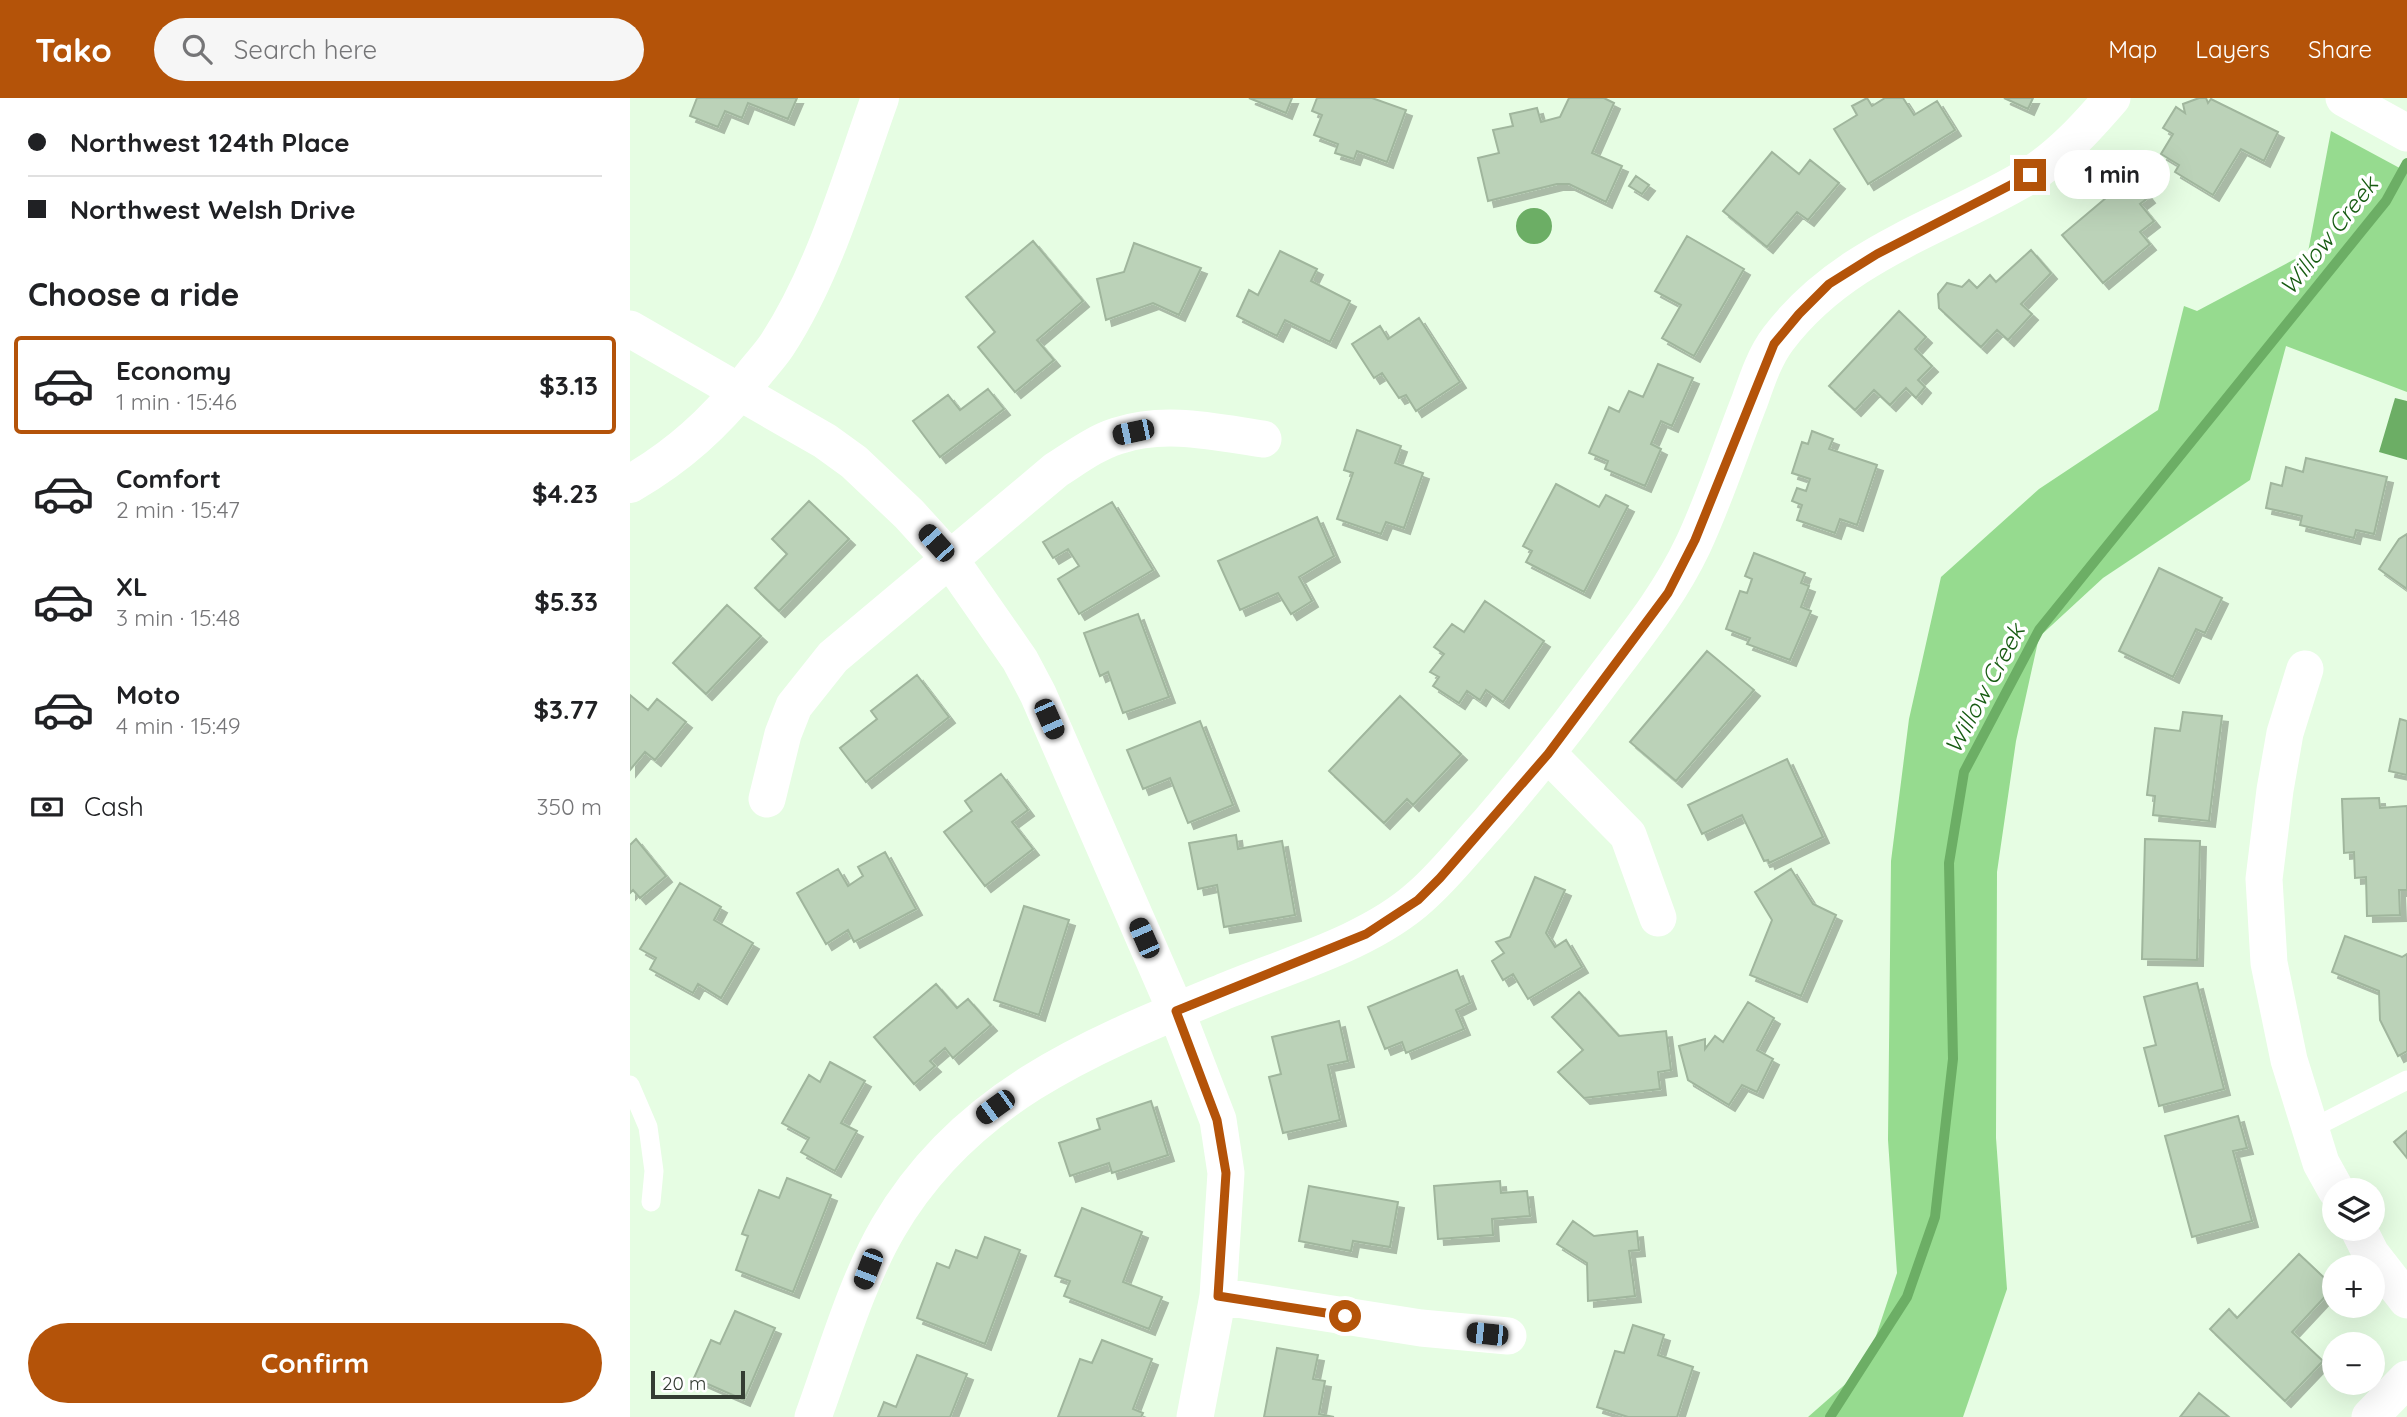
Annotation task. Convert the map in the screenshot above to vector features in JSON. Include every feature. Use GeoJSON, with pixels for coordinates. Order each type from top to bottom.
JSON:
{"type":"FeatureCollection","features":[{"type":"Feature","properties":{"kind":"street"},"geometry":{"type":"LineString","coordinates":[[630,484],[665,464],[694,440],[718,416],[776,345],[821,261],[880,98]]}},
{"type":"Feature","properties":{"kind":"street"},"geometry":{"type":"LineString","coordinates":[[813,1417],[868,1269],[888,1228],[920,1181],[949,1147],[979,1119],[1047,1072],[1176,1011],[1366,934],[1418,900],[1548,754],[1668,593],[1695,540],[1774,344],[1799,314],[1829,284],[1877,254],[2030,175],[2058,154],[2112,98]]}},
{"type":"Feature","properties":{"kind":"street"},"geometry":{"type":"LineString","coordinates":[[2345,98],[2407,133]]}},
{"type":"Feature","properties":{"kind":"street"},"geometry":{"type":"LineString","coordinates":[[630,329],[825,441],[853,462],[909,514],[949,558],[1008,641],[1038,694],[1176,1011],[1217,1120],[1226,1173],[1218,1296],[1195,1417]]}},
{"type":"Feature","properties":{"kind":"street"},"geometry":{"type":"LineString","coordinates":[[767,799],[783,734],[794,706],[833,657],[1056,470],[1083,452],[1116,436],[1149,429],[1183,428],[1263,439]]}},
{"type":"Feature","properties":{"kind":"street"},"geometry":{"type":"LineString","coordinates":[[2305,669],[2285,733],[2264,878],[2269,963],[2289,1060],[2321,1163],[2329,1178]]}},
{"type":"Feature","properties":{"kind":"street"},"geometry":{"type":"LineString","coordinates":[[1548,754],[1628,835],[1658,918]]}},
{"type":"Feature","properties":{"kind":"street"},"geometry":{"type":"LineString","coordinates":[[2364,1241],[2371,1254],[2407,1300]]}},
{"type":"Feature","properties":{"kind":"street"},"geometry":{"type":"LineString","coordinates":[[1218,1296],[1421,1328],[1508,1336]]}},
{"type":"Feature","properties":{"kind":"street"},"geometry":{"type":"LineString","coordinates":[[2370,1417],[2407,1379]]}},
{"type":"Feature","properties":{"kind":"lane"},"geometry":{"type":"LineString","coordinates":[[2311,1129],[2407,1080]]}},
{"type":"Feature","properties":{"kind":"lane"},"geometry":{"type":"LineString","coordinates":[[630,1086],[648,1127],[654,1171],[651,1202]]}},
{"type":"Feature","properties":{"kind":"shaded area"},"geometry":{"type":"Polygon","coordinates":[[[2331,131],[2407,172],[2407,392],[2286,346],[2250,480],[2103,578],[2039,637],[2016,741],[1997,872],[1996,1138],[2007,1289],[1963,1417],[1808,1417],[1866,1366],[1897,1273],[1888,1140],[1891,861],[1909,719],[1941,577],[2039,489],[2158,410],[2184,306],[2197,311],[2308,252],[2331,131]]]}},
{"type":"Feature","properties":{"kind":"shaded area"},"geometry":{"type":"Polygon","coordinates":[[[1534,208],[1547,213],[1552,226],[1547,239],[1534,244],[1521,239],[1516,226],[1521,213],[1534,208]]]}},
{"type":"Feature","properties":{"kind":"shaded area"},"geometry":{"type":"Polygon","coordinates":[[[2395,398],[2407,401],[2407,460],[2379,452],[2395,398]]]}},
{"type":"Feature","properties":{"kind":"building"},"geometry":{"type":"Polygon","coordinates":[[[697,98],[797,98],[788,119],[748,103],[742,118],[725,111],[718,127],[690,116],[697,98]]]}},
{"type":"Feature","properties":{"kind":"building"},"geometry":{"type":"Polygon","coordinates":[[[1249,98],[1292,98],[1286,113],[1249,98]]]}},
{"type":"Feature","properties":{"kind":"building"},"geometry":{"type":"Polygon","coordinates":[[[1317,98],[1372,98],[1406,110],[1387,162],[1357,151],[1354,159],[1335,153],[1338,144],[1314,135],[1322,115],[1312,111],[1317,98]]]}},
{"type":"Feature","properties":{"kind":"building"},"geometry":{"type":"Polygon","coordinates":[[[1569,98],[1604,98],[1614,103],[1592,153],[1622,166],[1606,202],[1569,184],[1557,184],[1488,201],[1478,158],[1499,153],[1493,130],[1513,126],[1510,114],[1537,108],[1541,122],[1560,117],[1569,98]]]}},
{"type":"Feature","properties":{"kind":"building"},"geometry":{"type":"Polygon","coordinates":[[[1867,98],[1872,106],[1885,98],[1903,98],[1914,115],[1937,101],[1955,130],[1868,184],[1834,129],[1857,115],[1852,106],[1867,98]]]}},
{"type":"Feature","properties":{"kind":"building"},"geometry":{"type":"Polygon","coordinates":[[[2004,98],[2033,98],[2028,109],[2004,98]]]}},
{"type":"Feature","properties":{"kind":"building"},"geometry":{"type":"Polygon","coordinates":[[[2206,98],[2208,103],[2211,99],[2278,132],[2264,161],[2241,149],[2213,195],[2175,172],[2179,165],[2161,154],[2173,134],[2163,128],[2176,107],[2185,113],[2183,104],[2206,98]]]}},
{"type":"Feature","properties":{"kind":"building"},"geometry":{"type":"Polygon","coordinates":[[[1772,152],[1799,174],[1810,160],[1839,183],[1808,220],[1797,212],[1767,247],[1723,211],[1772,152]]]}},
{"type":"Feature","properties":{"kind":"building"},"geometry":{"type":"Polygon","coordinates":[[[1636,176],[1649,185],[1642,194],[1629,186],[1636,176]]]}},
{"type":"Feature","properties":{"kind":"building"},"geometry":{"type":"Polygon","coordinates":[[[2132,176],[2149,197],[2140,204],[2154,221],[2140,232],[2150,244],[2103,283],[2062,235],[2132,176]]]}},
{"type":"Feature","properties":{"kind":"building"},"geometry":{"type":"Polygon","coordinates":[[[1687,236],[1744,269],[1694,356],[1662,338],[1681,305],[1655,291],[1687,236]]]}},
{"type":"Feature","properties":{"kind":"building"},"geometry":{"type":"Polygon","coordinates":[[[1033,241],[1083,301],[1037,340],[1054,360],[1015,392],[978,347],[995,332],[966,297],[1033,241]]]}},
{"type":"Feature","properties":{"kind":"building"},"geometry":{"type":"Polygon","coordinates":[[[1134,243],[1201,268],[1179,315],[1153,303],[1106,320],[1097,279],[1124,272],[1134,243]]]}},
{"type":"Feature","properties":{"kind":"building"},"geometry":{"type":"Polygon","coordinates":[[[2031,250],[2051,273],[2021,304],[2032,314],[2008,340],[1997,330],[1981,347],[1939,308],[1938,294],[1947,283],[1962,287],[1969,280],[1977,288],[1990,275],[1996,282],[2031,250]]]}},
{"type":"Feature","properties":{"kind":"building"},"geometry":{"type":"Polygon","coordinates":[[[1280,251],[1317,269],[1311,281],[1350,301],[1330,342],[1285,320],[1277,336],[1237,316],[1249,290],[1258,295],[1280,251]]]}},
{"type":"Feature","properties":{"kind":"building"},"geometry":{"type":"Polygon","coordinates":[[[1899,311],[1926,337],[1915,349],[1932,366],[1918,380],[1925,387],[1916,398],[1906,388],[1890,405],[1874,390],[1855,410],[1829,386],[1899,311]]]}},
{"type":"Feature","properties":{"kind":"building"},"geometry":{"type":"Polygon","coordinates":[[[1419,318],[1460,382],[1416,411],[1406,395],[1399,398],[1382,373],[1374,378],[1352,344],[1380,326],[1388,339],[1419,318]]]}},
{"type":"Feature","properties":{"kind":"building"},"geometry":{"type":"Polygon","coordinates":[[[1658,364],[1693,378],[1672,426],[1661,421],[1651,444],[1661,449],[1645,486],[1605,469],[1608,461],[1589,453],[1609,407],[1619,412],[1629,391],[1643,397],[1658,364]]]}},
{"type":"Feature","properties":{"kind":"building"},"geometry":{"type":"Polygon","coordinates":[[[988,389],[1004,409],[940,457],[913,421],[948,395],[960,410],[988,389]]]}},
{"type":"Feature","properties":{"kind":"building"},"geometry":{"type":"Polygon","coordinates":[[[1357,430],[1401,446],[1395,463],[1423,473],[1404,528],[1386,522],[1381,534],[1337,519],[1353,473],[1344,470],[1357,430]]]}},
{"type":"Feature","properties":{"kind":"building"},"geometry":{"type":"Polygon","coordinates":[[[1812,431],[1833,439],[1829,449],[1877,465],[1857,525],[1840,519],[1835,533],[1797,520],[1802,505],[1792,501],[1797,488],[1806,491],[1810,479],[1792,473],[1802,442],[1808,444],[1812,431]]]}},
{"type":"Feature","properties":{"kind":"building"},"geometry":{"type":"Polygon","coordinates":[[[2306,458],[2387,477],[2374,534],[2356,530],[2354,538],[2300,525],[2302,516],[2266,508],[2271,483],[2282,486],[2286,467],[2303,472],[2306,458]]]}},
{"type":"Feature","properties":{"kind":"building"},"geometry":{"type":"Polygon","coordinates":[[[1556,484],[1599,507],[1606,495],[1628,506],[1584,592],[1526,562],[1532,551],[1523,546],[1556,484]]]}},
{"type":"Feature","properties":{"kind":"building"},"geometry":{"type":"Polygon","coordinates":[[[809,501],[849,539],[779,611],[755,588],[787,554],[772,539],[809,501]]]}},
{"type":"Feature","properties":{"kind":"building"},"geometry":{"type":"Polygon","coordinates":[[[1112,502],[1153,570],[1079,614],[1058,579],[1079,566],[1068,549],[1053,558],[1043,542],[1112,502]]]}},
{"type":"Feature","properties":{"kind":"building"},"geometry":{"type":"Polygon","coordinates":[[[1317,517],[1334,556],[1299,577],[1312,601],[1291,614],[1278,593],[1240,610],[1218,561],[1317,517]]]}},
{"type":"Feature","properties":{"kind":"building"},"geometry":{"type":"Polygon","coordinates":[[[2407,534],[2407,589],[2379,569],[2399,539],[2407,534]]]}},
{"type":"Feature","properties":{"kind":"building"},"geometry":{"type":"Polygon","coordinates":[[[1754,553],[1805,573],[1801,583],[1809,586],[1801,607],[1811,611],[1790,660],[1747,644],[1750,638],[1726,629],[1740,591],[1747,593],[1752,579],[1745,576],[1754,553]]]}},
{"type":"Feature","properties":{"kind":"building"},"geometry":{"type":"Polygon","coordinates":[[[2159,568],[2222,598],[2205,633],[2196,629],[2173,677],[2119,651],[2159,568]]]}},
{"type":"Feature","properties":{"kind":"building"},"geometry":{"type":"Polygon","coordinates":[[[1485,601],[1544,641],[1503,702],[1486,690],[1480,700],[1467,691],[1459,703],[1433,686],[1439,677],[1430,672],[1444,654],[1434,647],[1452,624],[1464,632],[1485,601]]]}},
{"type":"Feature","properties":{"kind":"building"},"geometry":{"type":"Polygon","coordinates":[[[727,605],[761,636],[706,694],[673,663],[727,605]]]}},
{"type":"Feature","properties":{"kind":"building"},"geometry":{"type":"Polygon","coordinates":[[[1138,614],[1169,697],[1123,713],[1108,672],[1100,676],[1084,633],[1138,614]]]}},
{"type":"Feature","properties":{"kind":"building"},"geometry":{"type":"Polygon","coordinates":[[[1707,651],[1754,690],[1676,781],[1630,742],[1707,651]]]}},
{"type":"Feature","properties":{"kind":"building"},"geometry":{"type":"Polygon","coordinates":[[[917,675],[949,717],[866,782],[840,748],[877,719],[871,711],[917,675]]]}},
{"type":"Feature","properties":{"kind":"building"},"geometry":{"type":"Polygon","coordinates":[[[630,695],[648,710],[657,699],[686,722],[655,760],[645,752],[630,770],[630,695]]]}},
{"type":"Feature","properties":{"kind":"building"},"geometry":{"type":"Polygon","coordinates":[[[1400,696],[1461,754],[1413,805],[1407,799],[1384,823],[1329,771],[1400,696]]]}},
{"type":"Feature","properties":{"kind":"building"},"geometry":{"type":"Polygon","coordinates":[[[2183,712],[2222,716],[2209,821],[2153,815],[2155,796],[2147,795],[2155,728],[2180,731],[2183,712]]]}},
{"type":"Feature","properties":{"kind":"building"},"geometry":{"type":"Polygon","coordinates":[[[2400,719],[2407,721],[2407,775],[2389,771],[2400,719]]]}},
{"type":"Feature","properties":{"kind":"building"},"geometry":{"type":"Polygon","coordinates":[[[1200,721],[1233,805],[1188,823],[1170,778],[1143,789],[1127,750],[1200,721]]]}},
{"type":"Feature","properties":{"kind":"building"},"geometry":{"type":"Polygon","coordinates":[[[1787,759],[1823,837],[1769,863],[1768,860],[1764,861],[1742,815],[1702,834],[1688,805],[1787,759]]]}},
{"type":"Feature","properties":{"kind":"building"},"geometry":{"type":"Polygon","coordinates":[[[1001,774],[1028,810],[1012,822],[1033,849],[985,886],[944,832],[972,811],[965,801],[1001,774]]]}},
{"type":"Feature","properties":{"kind":"building"},"geometry":{"type":"Polygon","coordinates":[[[2379,798],[2380,808],[2407,806],[2407,890],[2399,890],[2400,915],[2367,916],[2366,877],[2355,878],[2354,852],[2344,853],[2342,799],[2379,798]]]}},
{"type":"Feature","properties":{"kind":"building"},"geometry":{"type":"Polygon","coordinates":[[[1236,835],[1238,849],[1282,841],[1295,915],[1224,927],[1217,885],[1198,889],[1189,843],[1236,835]]]}},
{"type":"Feature","properties":{"kind":"building"},"geometry":{"type":"Polygon","coordinates":[[[636,839],[666,876],[640,898],[633,890],[630,893],[630,845],[636,839]]]}},
{"type":"Feature","properties":{"kind":"building"},"geometry":{"type":"Polygon","coordinates":[[[2145,839],[2200,841],[2197,960],[2142,959],[2145,839]]]}},
{"type":"Feature","properties":{"kind":"building"},"geometry":{"type":"Polygon","coordinates":[[[885,852],[916,909],[854,942],[848,930],[826,944],[797,893],[838,869],[848,886],[863,876],[858,867],[885,852]]]}},
{"type":"Feature","properties":{"kind":"building"},"geometry":{"type":"Polygon","coordinates":[[[1791,869],[1813,904],[1836,915],[1801,996],[1750,975],[1772,920],[1755,892],[1791,869]]]}},
{"type":"Feature","properties":{"kind":"building"},"geometry":{"type":"Polygon","coordinates":[[[1535,877],[1565,890],[1546,933],[1555,947],[1566,940],[1582,967],[1528,999],[1513,974],[1503,980],[1492,961],[1504,953],[1496,942],[1510,937],[1535,877]]]}},
{"type":"Feature","properties":{"kind":"building"},"geometry":{"type":"Polygon","coordinates":[[[680,883],[721,907],[714,920],[753,943],[721,998],[698,984],[693,993],[650,969],[656,958],[640,949],[680,883]]]}},
{"type":"Feature","properties":{"kind":"building"},"geometry":{"type":"Polygon","coordinates":[[[1024,906],[1069,920],[1039,1015],[994,1000],[1024,906]]]}},
{"type":"Feature","properties":{"kind":"building"},"geometry":{"type":"Polygon","coordinates":[[[2345,936],[2402,957],[2407,954],[2407,1051],[2398,1056],[2380,1020],[2379,991],[2332,972],[2345,936]]]}},
{"type":"Feature","properties":{"kind":"building"},"geometry":{"type":"Polygon","coordinates":[[[1457,970],[1470,1003],[1456,1010],[1464,1029],[1406,1053],[1402,1042],[1385,1049],[1368,1007],[1457,970]]]}},
{"type":"Feature","properties":{"kind":"building"},"geometry":{"type":"Polygon","coordinates":[[[2197,983],[2224,1089],[2159,1106],[2144,1048],[2156,1045],[2144,997],[2197,983]]]}},
{"type":"Feature","properties":{"kind":"building"},"geometry":{"type":"Polygon","coordinates":[[[936,984],[957,1008],[968,999],[991,1025],[953,1058],[945,1048],[930,1061],[935,1066],[914,1084],[874,1037],[936,984]]]}},
{"type":"Feature","properties":{"kind":"building"},"geometry":{"type":"Polygon","coordinates":[[[1579,992],[1619,1036],[1666,1031],[1671,1070],[1658,1072],[1660,1089],[1584,1098],[1558,1072],[1583,1050],[1552,1017],[1579,992]]]}},
{"type":"Feature","properties":{"kind":"building"},"geometry":{"type":"Polygon","coordinates":[[[1748,1002],[1774,1018],[1757,1050],[1773,1059],[1757,1092],[1742,1085],[1729,1105],[1688,1080],[1679,1046],[1705,1039],[1705,1049],[1715,1036],[1723,1042],[1748,1002]]]}},
{"type":"Feature","properties":{"kind":"building"},"geometry":{"type":"Polygon","coordinates":[[[1339,1021],[1348,1061],[1328,1065],[1340,1120],[1283,1133],[1269,1077],[1281,1074],[1272,1037],[1339,1021]]]}},
{"type":"Feature","properties":{"kind":"building"},"geometry":{"type":"Polygon","coordinates":[[[830,1062],[865,1081],[841,1123],[857,1131],[835,1171],[801,1152],[809,1138],[782,1123],[809,1075],[820,1082],[830,1062]]]}},
{"type":"Feature","properties":{"kind":"building"},"geometry":{"type":"Polygon","coordinates":[[[1151,1101],[1168,1155],[1112,1173],[1109,1163],[1070,1176],[1059,1143],[1100,1129],[1097,1119],[1151,1101]]]}},
{"type":"Feature","properties":{"kind":"building"},"geometry":{"type":"Polygon","coordinates":[[[2238,1116],[2247,1148],[2233,1151],[2252,1221],[2192,1237],[2165,1136],[2238,1116]]]}},
{"type":"Feature","properties":{"kind":"building"},"geometry":{"type":"Polygon","coordinates":[[[2407,1131],[2407,1158],[2394,1142],[2407,1131]]]}},
{"type":"Feature","properties":{"kind":"building"},"geometry":{"type":"Polygon","coordinates":[[[787,1178],[831,1195],[793,1292],[736,1270],[748,1236],[742,1234],[759,1190],[779,1198],[787,1178]]]}},
{"type":"Feature","properties":{"kind":"building"},"geometry":{"type":"Polygon","coordinates":[[[1500,1181],[1501,1193],[1527,1191],[1530,1216],[1492,1219],[1493,1235],[1438,1239],[1434,1186],[1500,1181]]]}},
{"type":"Feature","properties":{"kind":"building"},"geometry":{"type":"Polygon","coordinates":[[[1309,1186],[1398,1202],[1390,1247],[1353,1241],[1351,1251],[1299,1241],[1309,1186]]]}},
{"type":"Feature","properties":{"kind":"building"},"geometry":{"type":"Polygon","coordinates":[[[1082,1208],[1142,1232],[1123,1282],[1162,1297],[1149,1329],[1064,1296],[1070,1281],[1055,1276],[1082,1208]]]}},
{"type":"Feature","properties":{"kind":"building"},"geometry":{"type":"Polygon","coordinates":[[[1573,1221],[1594,1236],[1637,1231],[1639,1250],[1629,1251],[1635,1296],[1588,1301],[1587,1263],[1557,1244],[1573,1221]]]}},
{"type":"Feature","properties":{"kind":"building"},"geometry":{"type":"Polygon","coordinates":[[[985,1237],[1020,1250],[985,1344],[917,1318],[937,1263],[949,1268],[956,1250],[977,1258],[985,1237]]]}},
{"type":"Feature","properties":{"kind":"building"},"geometry":{"type":"Polygon","coordinates":[[[2299,1254],[2322,1276],[2322,1300],[2292,1332],[2322,1362],[2285,1401],[2210,1329],[2229,1309],[2237,1318],[2299,1254]]]}},
{"type":"Feature","properties":{"kind":"building"},"geometry":{"type":"Polygon","coordinates":[[[735,1311],[775,1328],[744,1400],[694,1378],[711,1340],[720,1344],[735,1311]]]}},
{"type":"Feature","properties":{"kind":"building"},"geometry":{"type":"Polygon","coordinates":[[[1633,1325],[1664,1335],[1658,1355],[1693,1367],[1677,1417],[1628,1417],[1597,1407],[1615,1351],[1624,1353],[1633,1325]]]}},
{"type":"Feature","properties":{"kind":"building"},"geometry":{"type":"Polygon","coordinates":[[[1102,1340],[1152,1359],[1133,1409],[1143,1413],[1141,1417],[1058,1417],[1080,1359],[1092,1363],[1102,1340]]]}},
{"type":"Feature","properties":{"kind":"building"},"geometry":{"type":"Polygon","coordinates":[[[1277,1348],[1318,1355],[1313,1379],[1325,1381],[1319,1414],[1334,1417],[1264,1417],[1277,1348]]]}},
{"type":"Feature","properties":{"kind":"building"},"geometry":{"type":"Polygon","coordinates":[[[917,1355],[967,1374],[950,1417],[878,1417],[884,1402],[896,1407],[917,1355]]]}},
{"type":"Feature","properties":{"kind":"building"},"geometry":{"type":"Polygon","coordinates":[[[2199,1393],[2229,1417],[2180,1417],[2199,1393]]]}},
{"type":"Feature","properties":{"kind":"waterway","name":"Willow Creek"},"geometry":{"type":"LineString","coordinates":[[1830,1417],[1907,1297],[1935,1217],[1953,1059],[1949,863],[1964,772],[2039,630],[2386,201],[2407,163]]}},
{"type":"Feature","properties":{"kind":"route"},"geometry":{"type":"LineString","coordinates":[[1345,1316],[1218,1296],[1226,1173],[1217,1120],[1176,1011],[1366,934],[1418,900],[1548,754],[1668,593],[1695,540],[1774,344],[1799,314],[1829,284],[1877,254],[2030,175]]}}]}
